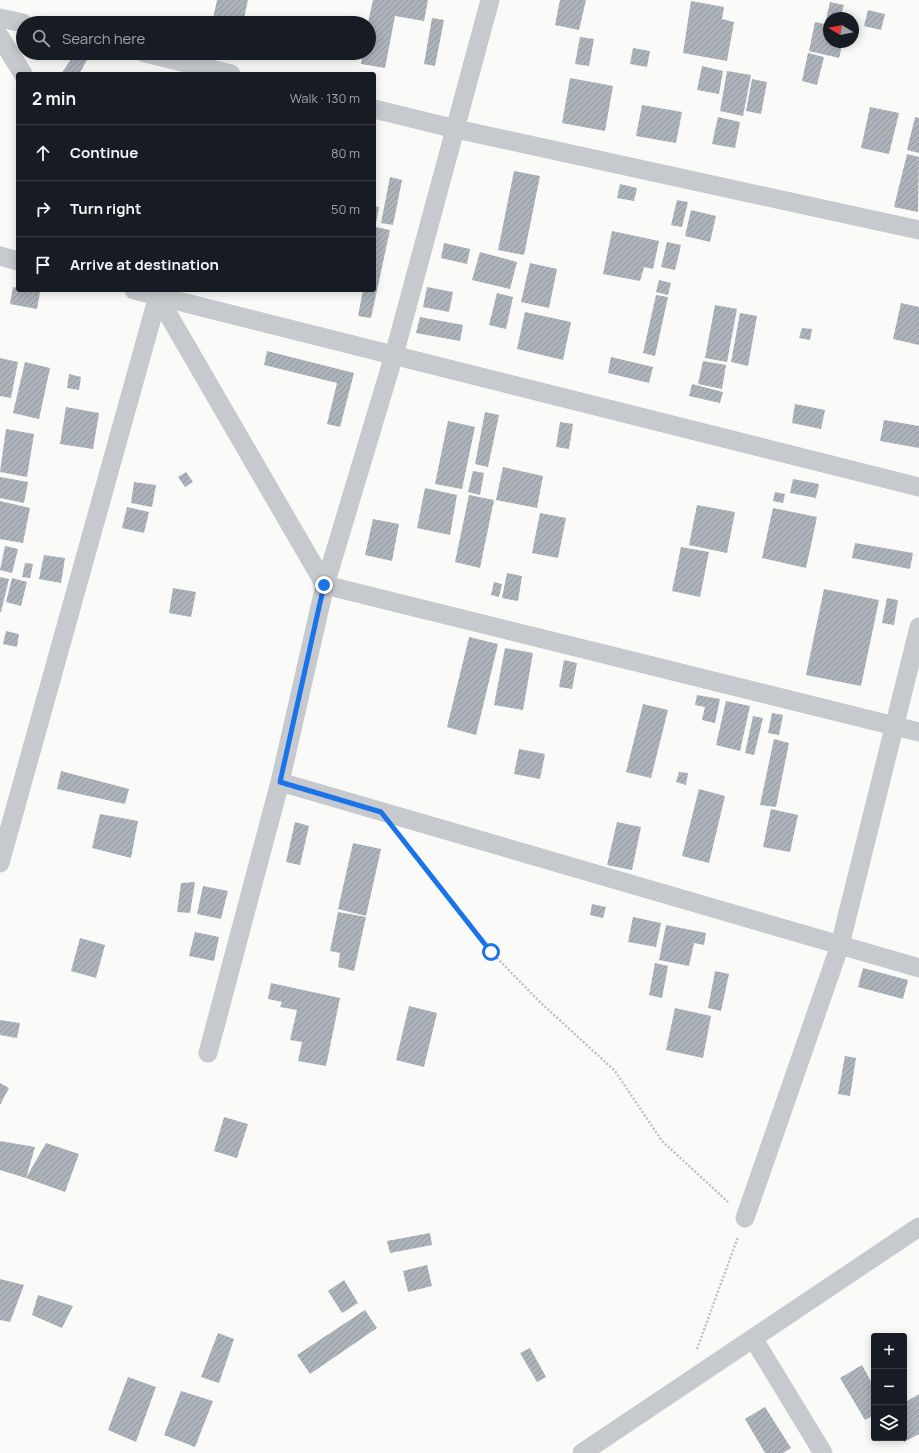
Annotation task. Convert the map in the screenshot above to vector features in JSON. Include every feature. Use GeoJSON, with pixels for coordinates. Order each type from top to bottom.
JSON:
{"type":"FeatureCollection","features":[{"type":"Feature","properties":{"kind":"street"},"geometry":{"type":"LineString","coordinates":[[208,1053],[280,782],[324,585],[394,355],[490,0]]}},
{"type":"Feature","properties":{"kind":"street"},"geometry":{"type":"LineString","coordinates":[[0,18],[16,21]]}},
{"type":"Feature","properties":{"kind":"street"},"geometry":{"type":"LineString","coordinates":[[0,37],[22,72]]}},
{"type":"Feature","properties":{"kind":"street"},"geometry":{"type":"LineString","coordinates":[[174,60],[223,72]]}},
{"type":"Feature","properties":{"kind":"street"},"geometry":{"type":"LineString","coordinates":[[376,109],[456,129],[919,230]]}},
{"type":"Feature","properties":{"kind":"street"},"geometry":{"type":"LineString","coordinates":[[0,256],[16,260]]}},
{"type":"Feature","properties":{"kind":"street"},"geometry":{"type":"LineString","coordinates":[[156,293],[394,355],[919,487]]}},
{"type":"Feature","properties":{"kind":"street"},"geometry":{"type":"LineString","coordinates":[[156,293],[324,585],[919,732]]}},
{"type":"Feature","properties":{"kind":"street"},"geometry":{"type":"LineString","coordinates":[[0,864],[156,293]]}},
{"type":"Feature","properties":{"kind":"street"},"geometry":{"type":"LineString","coordinates":[[745,1218],[840,945],[919,627]]}},
{"type":"Feature","properties":{"kind":"street"},"geometry":{"type":"LineString","coordinates":[[280,782],[919,968]]}},
{"type":"Feature","properties":{"kind":"street"},"geometry":{"type":"LineString","coordinates":[[582,1453],[919,1227]]}},
{"type":"Feature","properties":{"kind":"street"},"geometry":{"type":"LineString","coordinates":[[753,1338],[823,1453]]}},
{"type":"Feature","properties":{"kind":"path"},"geometry":{"type":"LineString","coordinates":[[381,812],[491,952],[541,1003],[615,1071],[662,1141],[745,1218],[683,1385]]}},
{"type":"Feature","properties":{"kind":"building"},"geometry":{"type":"Polygon","coordinates":[[[217,0],[248,0],[245,16],[214,16],[217,0]]]}},
{"type":"Feature","properties":{"kind":"building"},"geometry":{"type":"Polygon","coordinates":[[[373,0],[428,0],[424,21],[395,16],[385,68],[361,64],[362,60],[376,60],[376,16],[370,16],[373,0]]]}},
{"type":"Feature","properties":{"kind":"building"},"geometry":{"type":"Polygon","coordinates":[[[560,0],[586,0],[579,30],[555,25],[560,0]]]}},
{"type":"Feature","properties":{"kind":"building"},"geometry":{"type":"Polygon","coordinates":[[[691,1],[724,7],[722,19],[734,22],[727,61],[683,53],[691,1]]]}},
{"type":"Feature","properties":{"kind":"building"},"geometry":{"type":"Polygon","coordinates":[[[830,2],[844,5],[842,12],[828,12],[830,2]]]}},
{"type":"Feature","properties":{"kind":"building"},"geometry":{"type":"Polygon","coordinates":[[[868,10],[885,14],[881,30],[864,26],[868,10]]]}},
{"type":"Feature","properties":{"kind":"building"},"geometry":{"type":"Polygon","coordinates":[[[432,18],[444,20],[435,66],[424,64],[432,18]]]}},
{"type":"Feature","properties":{"kind":"building"},"geometry":{"type":"Polygon","coordinates":[[[815,22],[823,24],[823,48],[842,48],[839,58],[809,51],[815,22]]]}},
{"type":"Feature","properties":{"kind":"building"},"geometry":{"type":"Polygon","coordinates":[[[580,37],[594,39],[589,66],[575,64],[580,37]]]}},
{"type":"Feature","properties":{"kind":"building"},"geometry":{"type":"Polygon","coordinates":[[[633,48],[650,51],[647,67],[630,64],[633,48]]]}},
{"type":"Feature","properties":{"kind":"building"},"geometry":{"type":"Polygon","coordinates":[[[808,53],[824,57],[817,85],[802,81],[808,53]]]}},
{"type":"Feature","properties":{"kind":"building"},"geometry":{"type":"Polygon","coordinates":[[[71,60],[87,60],[80,72],[62,72],[71,60]]]}},
{"type":"Feature","properties":{"kind":"building"},"geometry":{"type":"Polygon","coordinates":[[[702,66],[723,71],[719,94],[697,90],[702,66]]]}},
{"type":"Feature","properties":{"kind":"building"},"geometry":{"type":"Polygon","coordinates":[[[727,71],[751,75],[743,116],[720,111],[727,71]]]}},
{"type":"Feature","properties":{"kind":"building"},"geometry":{"type":"Polygon","coordinates":[[[570,78],[613,86],[605,131],[562,123],[570,78]]]}},
{"type":"Feature","properties":{"kind":"building"},"geometry":{"type":"Polygon","coordinates":[[[752,79],[767,82],[761,114],[746,111],[752,79]]]}},
{"type":"Feature","properties":{"kind":"building"},"geometry":{"type":"Polygon","coordinates":[[[642,105],[682,112],[676,143],[636,136],[642,105]]]}},
{"type":"Feature","properties":{"kind":"building"},"geometry":{"type":"Polygon","coordinates":[[[870,107],[899,113],[889,154],[861,148],[870,107]]]}},
{"type":"Feature","properties":{"kind":"building"},"geometry":{"type":"Polygon","coordinates":[[[718,117],[740,122],[735,148],[712,144],[718,117]]]}},
{"type":"Feature","properties":{"kind":"building"},"geometry":{"type":"Polygon","coordinates":[[[915,117],[919,118],[919,153],[907,150],[915,117]]]}},
{"type":"Feature","properties":{"kind":"building"},"geometry":{"type":"Polygon","coordinates":[[[907,154],[919,157],[918,212],[894,207],[907,154]]]}},
{"type":"Feature","properties":{"kind":"building"},"geometry":{"type":"Polygon","coordinates":[[[514,171],[540,176],[524,255],[498,250],[514,171]]]}},
{"type":"Feature","properties":{"kind":"building"},"geometry":{"type":"Polygon","coordinates":[[[390,177],[402,180],[393,225],[381,223],[390,177]]]}},
{"type":"Feature","properties":{"kind":"building"},"geometry":{"type":"Polygon","coordinates":[[[620,184],[637,188],[634,201],[617,198],[620,184]]]}},
{"type":"Feature","properties":{"kind":"building"},"geometry":{"type":"Polygon","coordinates":[[[677,200],[688,202],[682,227],[671,225],[677,200]]]}},
{"type":"Feature","properties":{"kind":"building"},"geometry":{"type":"Polygon","coordinates":[[[376,206],[379,207],[376,223],[376,206]]]}},
{"type":"Feature","properties":{"kind":"building"},"geometry":{"type":"Polygon","coordinates":[[[691,210],[716,216],[710,242],[685,236],[691,210]]]}},
{"type":"Feature","properties":{"kind":"building"},"geometry":{"type":"Polygon","coordinates":[[[376,227],[390,230],[371,318],[358,316],[363,292],[376,292],[376,227]]]}},
{"type":"Feature","properties":{"kind":"building"},"geometry":{"type":"Polygon","coordinates":[[[612,231],[659,241],[653,269],[644,267],[640,281],[603,274],[612,231]]]}},
{"type":"Feature","properties":{"kind":"building"},"geometry":{"type":"Polygon","coordinates":[[[667,242],[681,245],[675,270],[661,267],[667,242]]]}},
{"type":"Feature","properties":{"kind":"building"},"geometry":{"type":"Polygon","coordinates":[[[444,243],[470,249],[467,264],[441,258],[444,243]]]}},
{"type":"Feature","properties":{"kind":"building"},"geometry":{"type":"Polygon","coordinates":[[[480,252],[517,262],[510,289],[472,280],[480,252]]]}},
{"type":"Feature","properties":{"kind":"building"},"geometry":{"type":"Polygon","coordinates":[[[530,263],[557,269],[549,308],[521,302],[530,263]]]}},
{"type":"Feature","properties":{"kind":"building"},"geometry":{"type":"Polygon","coordinates":[[[659,280],[671,283],[668,295],[656,292],[659,280]]]}},
{"type":"Feature","properties":{"kind":"building"},"geometry":{"type":"Polygon","coordinates":[[[13,287],[16,288],[16,292],[40,292],[37,309],[10,304],[13,287]]]}},
{"type":"Feature","properties":{"kind":"building"},"geometry":{"type":"Polygon","coordinates":[[[427,287],[453,292],[449,312],[423,307],[427,287]]]}},
{"type":"Feature","properties":{"kind":"building"},"geometry":{"type":"Polygon","coordinates":[[[497,293],[513,297],[506,329],[489,325],[497,293]]]}},
{"type":"Feature","properties":{"kind":"building"},"geometry":{"type":"Polygon","coordinates":[[[656,295],[668,297],[655,356],[643,353],[656,295]]]}},
{"type":"Feature","properties":{"kind":"building"},"geometry":{"type":"Polygon","coordinates":[[[901,303],[919,307],[919,345],[893,339],[901,303]]]}},
{"type":"Feature","properties":{"kind":"building"},"geometry":{"type":"Polygon","coordinates":[[[715,305],[737,309],[727,362],[705,358],[715,305]]]}},
{"type":"Feature","properties":{"kind":"building"},"geometry":{"type":"Polygon","coordinates":[[[525,312],[571,322],[563,360],[517,349],[525,312]]]}},
{"type":"Feature","properties":{"kind":"building"},"geometry":{"type":"Polygon","coordinates":[[[740,313],[757,316],[748,366],[731,362],[740,313]]]}},
{"type":"Feature","properties":{"kind":"building"},"geometry":{"type":"Polygon","coordinates":[[[420,317],[463,325],[460,341],[416,333],[420,317]]]}},
{"type":"Feature","properties":{"kind":"building"},"geometry":{"type":"Polygon","coordinates":[[[802,328],[812,329],[810,340],[799,338],[802,328]]]}},
{"type":"Feature","properties":{"kind":"building"},"geometry":{"type":"Polygon","coordinates":[[[267,351],[354,373],[340,427],[327,424],[337,383],[264,365],[267,351]]]}},
{"type":"Feature","properties":{"kind":"building"},"geometry":{"type":"Polygon","coordinates":[[[611,357],[653,367],[649,383],[608,373],[611,357]]]}},
{"type":"Feature","properties":{"kind":"building"},"geometry":{"type":"Polygon","coordinates":[[[0,358],[18,362],[11,398],[0,396],[0,358]]]}},
{"type":"Feature","properties":{"kind":"building"},"geometry":{"type":"Polygon","coordinates":[[[703,361],[726,365],[722,389],[698,384],[703,361]]]}},
{"type":"Feature","properties":{"kind":"building"},"geometry":{"type":"Polygon","coordinates":[[[25,362],[50,368],[39,419],[13,413],[25,362]]]}},
{"type":"Feature","properties":{"kind":"building"},"geometry":{"type":"Polygon","coordinates":[[[69,374],[81,377],[79,390],[67,388],[69,374]]]}},
{"type":"Feature","properties":{"kind":"building"},"geometry":{"type":"Polygon","coordinates":[[[692,384],[723,392],[720,403],[689,396],[692,384]]]}},
{"type":"Feature","properties":{"kind":"building"},"geometry":{"type":"Polygon","coordinates":[[[795,404],[825,410],[821,429],[792,423],[795,404]]]}},
{"type":"Feature","properties":{"kind":"building"},"geometry":{"type":"Polygon","coordinates":[[[66,407],[99,413],[93,449],[60,444],[66,407]]]}},
{"type":"Feature","properties":{"kind":"building"},"geometry":{"type":"Polygon","coordinates":[[[485,412],[499,415],[488,467],[475,464],[485,412]]]}},
{"type":"Feature","properties":{"kind":"building"},"geometry":{"type":"Polygon","coordinates":[[[884,420],[919,426],[919,448],[880,441],[884,420]]]}},
{"type":"Feature","properties":{"kind":"building"},"geometry":{"type":"Polygon","coordinates":[[[448,421],[475,427],[462,489],[435,484],[448,421]]]}},
{"type":"Feature","properties":{"kind":"building"},"geometry":{"type":"Polygon","coordinates":[[[560,422],[573,424],[569,449],[556,447],[560,422]]]}},
{"type":"Feature","properties":{"kind":"building"},"geometry":{"type":"Polygon","coordinates":[[[6,429],[34,434],[27,477],[0,472],[6,429]]]}},
{"type":"Feature","properties":{"kind":"building"},"geometry":{"type":"Polygon","coordinates":[[[503,467],[543,476],[537,508],[496,500],[503,467]]]}},
{"type":"Feature","properties":{"kind":"building"},"geometry":{"type":"Polygon","coordinates":[[[473,471],[484,473],[480,495],[468,492],[473,471]]]}},
{"type":"Feature","properties":{"kind":"building"},"geometry":{"type":"Polygon","coordinates":[[[186,472],[193,482],[185,487],[178,477],[186,472]]]}},
{"type":"Feature","properties":{"kind":"building"},"geometry":{"type":"Polygon","coordinates":[[[0,477],[28,482],[24,503],[0,498],[0,477]]]}},
{"type":"Feature","properties":{"kind":"building"},"geometry":{"type":"Polygon","coordinates":[[[793,479],[819,484],[816,498],[790,493],[793,479]]]}},
{"type":"Feature","properties":{"kind":"building"},"geometry":{"type":"Polygon","coordinates":[[[134,482],[156,485],[152,507],[131,503],[134,482]]]}},
{"type":"Feature","properties":{"kind":"building"},"geometry":{"type":"Polygon","coordinates":[[[425,488],[457,495],[450,535],[417,528],[425,488]]]}},
{"type":"Feature","properties":{"kind":"building"},"geometry":{"type":"Polygon","coordinates":[[[775,492],[785,494],[783,503],[773,501],[775,492]]]}},
{"type":"Feature","properties":{"kind":"building"},"geometry":{"type":"Polygon","coordinates":[[[469,495],[494,500],[480,568],[455,562],[469,495]]]}},
{"type":"Feature","properties":{"kind":"building"},"geometry":{"type":"Polygon","coordinates":[[[0,501],[30,508],[23,543],[0,539],[0,501]]]}},
{"type":"Feature","properties":{"kind":"building"},"geometry":{"type":"Polygon","coordinates":[[[697,505],[735,512],[727,553],[689,545],[697,505]]]}},
{"type":"Feature","properties":{"kind":"building"},"geometry":{"type":"Polygon","coordinates":[[[127,507],[149,512],[144,533],[122,528],[127,507]]]}},
{"type":"Feature","properties":{"kind":"building"},"geometry":{"type":"Polygon","coordinates":[[[773,508],[817,517],[806,568],[762,558],[773,508]]]}},
{"type":"Feature","properties":{"kind":"building"},"geometry":{"type":"Polygon","coordinates":[[[540,513],[566,518],[558,558],[532,553],[540,513]]]}},
{"type":"Feature","properties":{"kind":"building"},"geometry":{"type":"Polygon","coordinates":[[[373,519],[399,524],[392,561],[365,555],[373,519]]]}},
{"type":"Feature","properties":{"kind":"building"},"geometry":{"type":"Polygon","coordinates":[[[855,543],[913,553],[910,569],[852,558],[855,543]]]}},
{"type":"Feature","properties":{"kind":"building"},"geometry":{"type":"Polygon","coordinates":[[[5,546],[18,549],[12,573],[0,570],[5,546]]]}},
{"type":"Feature","properties":{"kind":"building"},"geometry":{"type":"Polygon","coordinates":[[[681,547],[709,552],[700,597],[672,591],[681,547]]]}},
{"type":"Feature","properties":{"kind":"building"},"geometry":{"type":"Polygon","coordinates":[[[44,555],[65,558],[61,583],[39,579],[44,555]]]}},
{"type":"Feature","properties":{"kind":"building"},"geometry":{"type":"Polygon","coordinates":[[[25,563],[33,564],[30,578],[22,577],[25,563]]]}},
{"type":"Feature","properties":{"kind":"building"},"geometry":{"type":"Polygon","coordinates":[[[507,573],[522,576],[518,601],[502,598],[507,573]]]}},
{"type":"Feature","properties":{"kind":"building"},"geometry":{"type":"Polygon","coordinates":[[[0,577],[9,579],[1,612],[0,612],[0,577]]]}},
{"type":"Feature","properties":{"kind":"building"},"geometry":{"type":"Polygon","coordinates":[[[12,578],[27,582],[21,606],[6,602],[12,578]]]}},
{"type":"Feature","properties":{"kind":"building"},"geometry":{"type":"Polygon","coordinates":[[[494,582],[502,584],[499,597],[491,595],[494,582]]]}},
{"type":"Feature","properties":{"kind":"building"},"geometry":{"type":"Polygon","coordinates":[[[173,588],[196,592],[191,617],[169,613],[173,588]]]}},
{"type":"Feature","properties":{"kind":"building"},"geometry":{"type":"Polygon","coordinates":[[[824,589],[879,600],[861,686],[806,675],[824,589]]]}},
{"type":"Feature","properties":{"kind":"building"},"geometry":{"type":"Polygon","coordinates":[[[887,598],[898,600],[894,625],[882,623],[887,598]]]}},
{"type":"Feature","properties":{"kind":"building"},"geometry":{"type":"Polygon","coordinates":[[[6,631],[19,634],[17,647],[3,644],[6,631]]]}},
{"type":"Feature","properties":{"kind":"building"},"geometry":{"type":"Polygon","coordinates":[[[469,637],[498,644],[476,735],[447,727],[469,637]]]}},
{"type":"Feature","properties":{"kind":"building"},"geometry":{"type":"Polygon","coordinates":[[[505,648],[533,653],[523,710],[494,705],[505,648]]]}},
{"type":"Feature","properties":{"kind":"building"},"geometry":{"type":"Polygon","coordinates":[[[564,660],[577,663],[572,689],[559,687],[564,660]]]}},
{"type":"Feature","properties":{"kind":"building"},"geometry":{"type":"Polygon","coordinates":[[[697,695],[720,699],[715,723],[702,720],[705,707],[695,705],[697,695]]]}},
{"type":"Feature","properties":{"kind":"building"},"geometry":{"type":"Polygon","coordinates":[[[726,701],[750,706],[740,751],[716,745],[726,701]]]}},
{"type":"Feature","properties":{"kind":"building"},"geometry":{"type":"Polygon","coordinates":[[[643,704],[668,710],[651,778],[626,772],[643,704]]]}},
{"type":"Feature","properties":{"kind":"building"},"geometry":{"type":"Polygon","coordinates":[[[772,713],[783,715],[779,735],[768,733],[772,713]]]}},
{"type":"Feature","properties":{"kind":"building"},"geometry":{"type":"Polygon","coordinates":[[[753,716],[763,718],[754,755],[745,753],[753,716]]]}},
{"type":"Feature","properties":{"kind":"building"},"geometry":{"type":"Polygon","coordinates":[[[774,739],[789,743],[776,807],[760,805],[774,739]]]}},
{"type":"Feature","properties":{"kind":"building"},"geometry":{"type":"Polygon","coordinates":[[[519,749],[545,754],[540,779],[514,774],[519,749]]]}},
{"type":"Feature","properties":{"kind":"building"},"geometry":{"type":"Polygon","coordinates":[[[61,771],[129,789],[125,804],[57,789],[61,771]]]}},
{"type":"Feature","properties":{"kind":"building"},"geometry":{"type":"Polygon","coordinates":[[[679,772],[688,773],[686,785],[676,782],[679,772]]]}},
{"type":"Feature","properties":{"kind":"building"},"geometry":{"type":"Polygon","coordinates":[[[699,789],[725,796],[709,863],[682,856],[699,789]]]}},
{"type":"Feature","properties":{"kind":"building"},"geometry":{"type":"Polygon","coordinates":[[[771,809],[798,815],[790,852],[763,847],[771,809]]]}},
{"type":"Feature","properties":{"kind":"building"},"geometry":{"type":"Polygon","coordinates":[[[100,814],[138,821],[131,858],[92,848],[100,814]]]}},
{"type":"Feature","properties":{"kind":"building"},"geometry":{"type":"Polygon","coordinates":[[[295,822],[309,826],[300,865],[286,862],[295,822]]]}},
{"type":"Feature","properties":{"kind":"building"},"geometry":{"type":"Polygon","coordinates":[[[617,822],[641,827],[632,870],[607,865],[617,822]]]}},
{"type":"Feature","properties":{"kind":"building"},"geometry":{"type":"Polygon","coordinates":[[[353,843],[381,849],[366,916],[338,909],[353,843]]]}},
{"type":"Feature","properties":{"kind":"building"},"geometry":{"type":"Polygon","coordinates":[[[195,882],[190,913],[177,912],[181,883],[195,882]]]}},
{"type":"Feature","properties":{"kind":"building"},"geometry":{"type":"Polygon","coordinates":[[[203,886],[228,891],[221,919],[197,914],[203,886]]]}},
{"type":"Feature","properties":{"kind":"building"},"geometry":{"type":"Polygon","coordinates":[[[592,904],[606,907],[603,918],[590,915],[592,904]]]}},
{"type":"Feature","properties":{"kind":"building"},"geometry":{"type":"Polygon","coordinates":[[[338,912],[366,917],[354,971],[338,967],[340,953],[330,951],[338,912]]]}},
{"type":"Feature","properties":{"kind":"building"},"geometry":{"type":"Polygon","coordinates":[[[633,917],[661,923],[656,947],[628,942],[633,917]]]}},
{"type":"Feature","properties":{"kind":"building"},"geometry":{"type":"Polygon","coordinates":[[[666,925],[706,933],[704,945],[694,943],[689,966],[659,960],[666,925]]]}},
{"type":"Feature","properties":{"kind":"building"},"geometry":{"type":"Polygon","coordinates":[[[195,932],[219,937],[214,961],[189,956],[195,932]]]}},
{"type":"Feature","properties":{"kind":"building"},"geometry":{"type":"Polygon","coordinates":[[[80,938],[105,945],[96,978],[71,971],[80,938]]]}},
{"type":"Feature","properties":{"kind":"building"},"geometry":{"type":"Polygon","coordinates":[[[655,963],[668,966],[662,998],[649,995],[655,963]]]}},
{"type":"Feature","properties":{"kind":"building"},"geometry":{"type":"Polygon","coordinates":[[[863,968],[908,980],[903,999],[858,987],[863,968]]]}},
{"type":"Feature","properties":{"kind":"building"},"geometry":{"type":"Polygon","coordinates":[[[715,971],[729,974],[721,1011],[708,1008],[715,971]]]}},
{"type":"Feature","properties":{"kind":"building"},"geometry":{"type":"Polygon","coordinates":[[[271,983],[340,998],[326,1066],[298,1061],[302,1042],[290,1040],[297,1010],[280,1007],[282,1002],[268,999],[271,983]]]}},
{"type":"Feature","properties":{"kind":"building"},"geometry":{"type":"Polygon","coordinates":[[[409,1006],[437,1013],[424,1067],[396,1060],[409,1006]]]}},
{"type":"Feature","properties":{"kind":"building"},"geometry":{"type":"Polygon","coordinates":[[[675,1008],[711,1016],[703,1058],[666,1050],[675,1008]]]}},
{"type":"Feature","properties":{"kind":"building"},"geometry":{"type":"Polygon","coordinates":[[[0,1020],[20,1023],[17,1038],[0,1035],[0,1020]]]}},
{"type":"Feature","properties":{"kind":"building"},"geometry":{"type":"Polygon","coordinates":[[[845,1056],[856,1058],[850,1096],[838,1094],[845,1056]]]}},
{"type":"Feature","properties":{"kind":"building"},"geometry":{"type":"Polygon","coordinates":[[[0,1083],[9,1088],[0,1105],[0,1083]]]}},
{"type":"Feature","properties":{"kind":"building"},"geometry":{"type":"Polygon","coordinates":[[[224,1117],[248,1124],[237,1158],[214,1151],[224,1117]]]}},
{"type":"Feature","properties":{"kind":"building"},"geometry":{"type":"Polygon","coordinates":[[[0,1141],[35,1147],[26,1178],[0,1170],[0,1141]]]}},
{"type":"Feature","properties":{"kind":"building"},"geometry":{"type":"Polygon","coordinates":[[[46,1143],[79,1154],[65,1192],[26,1178],[46,1143]]]}},
{"type":"Feature","properties":{"kind":"building"},"geometry":{"type":"Polygon","coordinates":[[[430,1233],[432,1245],[390,1253],[387,1241],[430,1233]]]}},
{"type":"Feature","properties":{"kind":"building"},"geometry":{"type":"Polygon","coordinates":[[[427,1265],[432,1286],[408,1292],[403,1271],[427,1265]]]}},
{"type":"Feature","properties":{"kind":"building"},"geometry":{"type":"Polygon","coordinates":[[[0,1279],[24,1285],[10,1322],[0,1320],[0,1279]]]}},
{"type":"Feature","properties":{"kind":"building"},"geometry":{"type":"Polygon","coordinates":[[[344,1280],[358,1303],[342,1313],[328,1291],[344,1280]]]}},
{"type":"Feature","properties":{"kind":"building"},"geometry":{"type":"Polygon","coordinates":[[[38,1295],[73,1306],[62,1328],[32,1315],[38,1295]]]}},
{"type":"Feature","properties":{"kind":"building"},"geometry":{"type":"Polygon","coordinates":[[[365,1310],[377,1328],[310,1374],[297,1355],[365,1310]]]}},
{"type":"Feature","properties":{"kind":"building"},"geometry":{"type":"Polygon","coordinates":[[[218,1333],[234,1339],[219,1383],[201,1377],[218,1333]]]}},
{"type":"Feature","properties":{"kind":"building"},"geometry":{"type":"Polygon","coordinates":[[[530,1348],[546,1377],[537,1382],[520,1353],[530,1348]]]}},
{"type":"Feature","properties":{"kind":"building"},"geometry":{"type":"Polygon","coordinates":[[[862,1365],[871,1382],[871,1417],[865,1420],[840,1378],[862,1365]]]}},
{"type":"Feature","properties":{"kind":"building"},"geometry":{"type":"Polygon","coordinates":[[[128,1377],[156,1387],[136,1442],[108,1430],[128,1377]]]}},
{"type":"Feature","properties":{"kind":"building"},"geometry":{"type":"Polygon","coordinates":[[[181,1391],[213,1401],[195,1447],[164,1435],[181,1391]]]}},
{"type":"Feature","properties":{"kind":"building"},"geometry":{"type":"Polygon","coordinates":[[[919,1394],[919,1434],[907,1440],[907,1405],[907,1401],[919,1394]]]}},
{"type":"Feature","properties":{"kind":"building"},"geometry":{"type":"Polygon","coordinates":[[[765,1407],[791,1448],[783,1453],[765,1453],[745,1419],[765,1407]]]}},
{"type":"Feature","properties":{"kind":"route"},"geometry":{"type":"LineString","coordinates":[[324,585],[280,782],[381,812],[491,952]]}}]}
